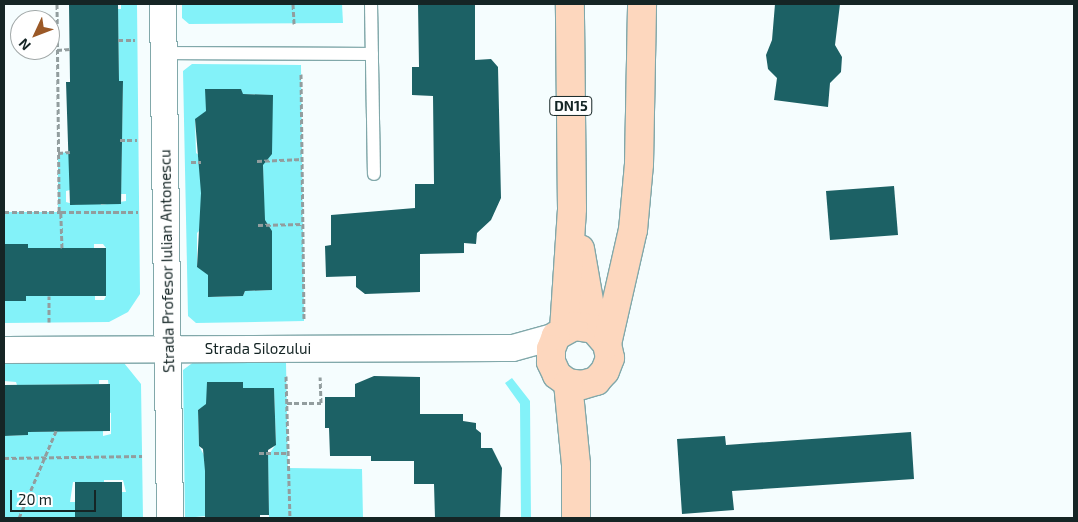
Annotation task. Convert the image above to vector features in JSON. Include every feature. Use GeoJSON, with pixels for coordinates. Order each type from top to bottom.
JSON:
{"type":"FeatureCollection","features":[{"type":"Feature","properties":{"kind":"main road","name":"DN15"},"geometry":{"type":"LineString","coordinates":[[570,4],[572,208],[560,333],[551,348],[551,362],[563,379],[576,465],[576,518]]}},
{"type":"Feature","properties":{"kind":"main road"},"geometry":{"type":"LineString","coordinates":[[560,333],[574,326],[601,336],[633,230],[639,164],[642,4]]}},
{"type":"Feature","properties":{"kind":"main road","name":"DN15"},"geometry":{"type":"LineString","coordinates":[[572,208],[601,336],[610,358],[605,371],[596,380],[576,465]]}},
{"type":"Feature","properties":{"kind":"main road"},"geometry":{"type":"LineString","coordinates":[[563,379],[582,385],[596,380]]}},
{"type":"Feature","properties":{"kind":"street","name":"Strada Profesor Iulian Antonescu"},"geometry":{"type":"LineString","coordinates":[[164,4],[170,518]]}},
{"type":"Feature","properties":{"kind":"street","name":"Strada Silozului"},"geometry":{"type":"LineString","coordinates":[[4,350],[513,348],[560,333]]}},
{"type":"Feature","properties":{"kind":"street"},"geometry":{"type":"LineString","coordinates":[[513,348],[563,379]]}},
{"type":"Feature","properties":{"kind":"lane"},"geometry":{"type":"LineString","coordinates":[[371,4],[374,174]]}},
{"type":"Feature","properties":{"kind":"lane"},"geometry":{"type":"LineString","coordinates":[[164,53],[372,54]]}},
{"type":"Feature","properties":{"kind":"path"},"geometry":{"type":"LineString","coordinates":[[293,4],[294,24]]}},
{"type":"Feature","properties":{"kind":"path"},"geometry":{"type":"LineString","coordinates":[[118,40],[138,40]]}},
{"type":"Feature","properties":{"kind":"path"},"geometry":{"type":"LineString","coordinates":[[60,50],[70,49]]}},
{"type":"Feature","properties":{"kind":"path"},"geometry":{"type":"LineString","coordinates":[[57,60],[58,153],[62,248]]}},
{"type":"Feature","properties":{"kind":"path"},"geometry":{"type":"LineString","coordinates":[[301,65],[304,321]]}},
{"type":"Feature","properties":{"kind":"path"},"geometry":{"type":"LineString","coordinates":[[120,140],[139,140]]}},
{"type":"Feature","properties":{"kind":"path"},"geometry":{"type":"LineString","coordinates":[[58,153],[70,152]]}},
{"type":"Feature","properties":{"kind":"path"},"geometry":{"type":"LineString","coordinates":[[257,160],[303,160]]}},
{"type":"Feature","properties":{"kind":"path"},"geometry":{"type":"LineString","coordinates":[[4,212],[139,212]]}},
{"type":"Feature","properties":{"kind":"path"},"geometry":{"type":"LineString","coordinates":[[258,225],[303,224]]}},
{"type":"Feature","properties":{"kind":"path"},"geometry":{"type":"LineString","coordinates":[[49,296],[49,322]]}},
{"type":"Feature","properties":{"kind":"path"},"geometry":{"type":"LineString","coordinates":[[286,370],[290,518]]}},
{"type":"Feature","properties":{"kind":"path"},"geometry":{"type":"LineString","coordinates":[[287,403],[321,403],[320,374]]}},
{"type":"Feature","properties":{"kind":"path"},"geometry":{"type":"LineString","coordinates":[[19,518],[56,431]]}},
{"type":"Feature","properties":{"kind":"path"},"geometry":{"type":"LineString","coordinates":[[259,453],[288,452]]}},
{"type":"Feature","properties":{"kind":"path"},"geometry":{"type":"LineString","coordinates":[[4,458],[142,456]]}},
{"type":"Feature","properties":{"kind":"shaded area"},"geometry":{"type":"Polygon","coordinates":[[[121,4],[137,4],[140,294],[128,312],[109,322],[4,323],[4,301],[26,301],[26,296],[95,296],[95,300],[104,300],[106,296],[106,278],[100,278],[106,266],[106,248],[103,244],[94,244],[94,248],[28,248],[28,244],[4,244],[4,212],[58,212],[58,153],[70,152],[70,190],[66,191],[66,202],[76,205],[100,200],[101,205],[126,201],[126,194],[121,194],[123,81],[119,81],[118,9],[121,9],[121,4]]]}},
{"type":"Feature","properties":{"kind":"shaded area"},"geometry":{"type":"Polygon","coordinates":[[[182,4],[342,4],[343,23],[189,24],[182,18],[182,4]]]}},
{"type":"Feature","properties":{"kind":"shaded area"},"geometry":{"type":"Polygon","coordinates":[[[192,64],[301,65],[304,321],[196,323],[188,316],[183,71],[192,64]],[[243,94],[212,120],[195,119],[196,153],[201,157],[201,229],[197,233],[197,267],[208,271],[213,285],[208,285],[208,293],[212,297],[243,296],[245,291],[272,290],[272,231],[264,228],[263,157],[269,95],[243,94]]]}},
{"type":"Feature","properties":{"kind":"shaded area"},"geometry":{"type":"Polygon","coordinates":[[[195,361],[286,362],[288,468],[362,469],[363,518],[269,518],[268,456],[259,453],[270,453],[276,444],[274,389],[243,388],[242,382],[210,382],[207,385],[214,413],[201,408],[198,410],[199,446],[205,457],[206,516],[185,518],[183,370],[195,361]]]}},
{"type":"Feature","properties":{"kind":"shaded area"},"geometry":{"type":"Polygon","coordinates":[[[124,363],[141,384],[143,518],[122,518],[122,492],[126,492],[123,480],[104,480],[104,487],[78,487],[78,482],[73,482],[70,502],[75,502],[75,518],[4,518],[4,436],[28,435],[28,432],[103,431],[103,436],[111,434],[111,413],[106,412],[106,402],[110,401],[108,380],[99,380],[99,384],[17,385],[16,382],[4,381],[4,364],[124,363]]]}},
{"type":"Feature","properties":{"kind":"shaded area"},"geometry":{"type":"Polygon","coordinates":[[[512,378],[530,401],[531,518],[521,518],[520,404],[505,383],[512,378]]]}},
{"type":"Feature","properties":{"kind":"building"},"geometry":{"type":"Polygon","coordinates":[[[69,4],[118,4],[119,81],[123,81],[121,204],[70,205],[66,82],[70,82],[69,4]]]}},
{"type":"Feature","properties":{"kind":"building"},"geometry":{"type":"Polygon","coordinates":[[[418,4],[475,4],[475,60],[491,59],[498,67],[501,198],[491,220],[477,233],[476,244],[464,243],[464,253],[420,254],[420,292],[365,294],[356,287],[356,276],[326,277],[325,246],[331,245],[331,215],[415,208],[415,184],[434,184],[433,96],[412,95],[412,67],[419,67],[418,4]]]}},
{"type":"Feature","properties":{"kind":"building"},"geometry":{"type":"Polygon","coordinates":[[[775,4],[840,4],[835,45],[842,57],[841,72],[830,83],[828,107],[774,100],[777,78],[768,69],[766,55],[772,40],[775,4]]]}},
{"type":"Feature","properties":{"kind":"building"},"geometry":{"type":"Polygon","coordinates":[[[205,89],[241,89],[243,94],[273,95],[272,154],[263,165],[265,220],[272,231],[272,290],[245,291],[243,296],[208,297],[208,275],[197,267],[201,193],[195,119],[206,111],[205,89]]]}},
{"type":"Feature","properties":{"kind":"building"},"geometry":{"type":"Polygon","coordinates":[[[894,186],[898,235],[830,240],[826,191],[894,186]]]}},
{"type":"Feature","properties":{"kind":"building"},"geometry":{"type":"Polygon","coordinates":[[[4,244],[28,244],[28,248],[106,248],[106,296],[26,296],[26,301],[4,301],[4,244]]]}},
{"type":"Feature","properties":{"kind":"building"},"geometry":{"type":"Polygon","coordinates":[[[374,376],[420,377],[420,414],[463,414],[463,421],[476,423],[476,429],[481,433],[481,448],[492,448],[502,468],[500,518],[435,518],[434,484],[414,484],[414,461],[371,461],[371,456],[330,456],[329,428],[325,428],[325,397],[355,397],[355,384],[374,376]]]}},
{"type":"Feature","properties":{"kind":"building"},"geometry":{"type":"Polygon","coordinates":[[[207,382],[243,382],[243,388],[274,388],[276,445],[268,450],[269,515],[260,515],[260,518],[205,518],[205,471],[203,449],[199,446],[198,410],[206,404],[207,382]]]}},
{"type":"Feature","properties":{"kind":"building"},"geometry":{"type":"Polygon","coordinates":[[[110,384],[110,431],[28,432],[28,435],[4,436],[4,385],[110,384]]]}},
{"type":"Feature","properties":{"kind":"building"},"geometry":{"type":"Polygon","coordinates":[[[911,432],[914,479],[732,491],[734,510],[682,514],[677,439],[725,436],[726,445],[911,432]]]}},
{"type":"Feature","properties":{"kind":"building"},"geometry":{"type":"Polygon","coordinates":[[[75,482],[122,482],[122,518],[75,518],[75,482]]]}}]}
